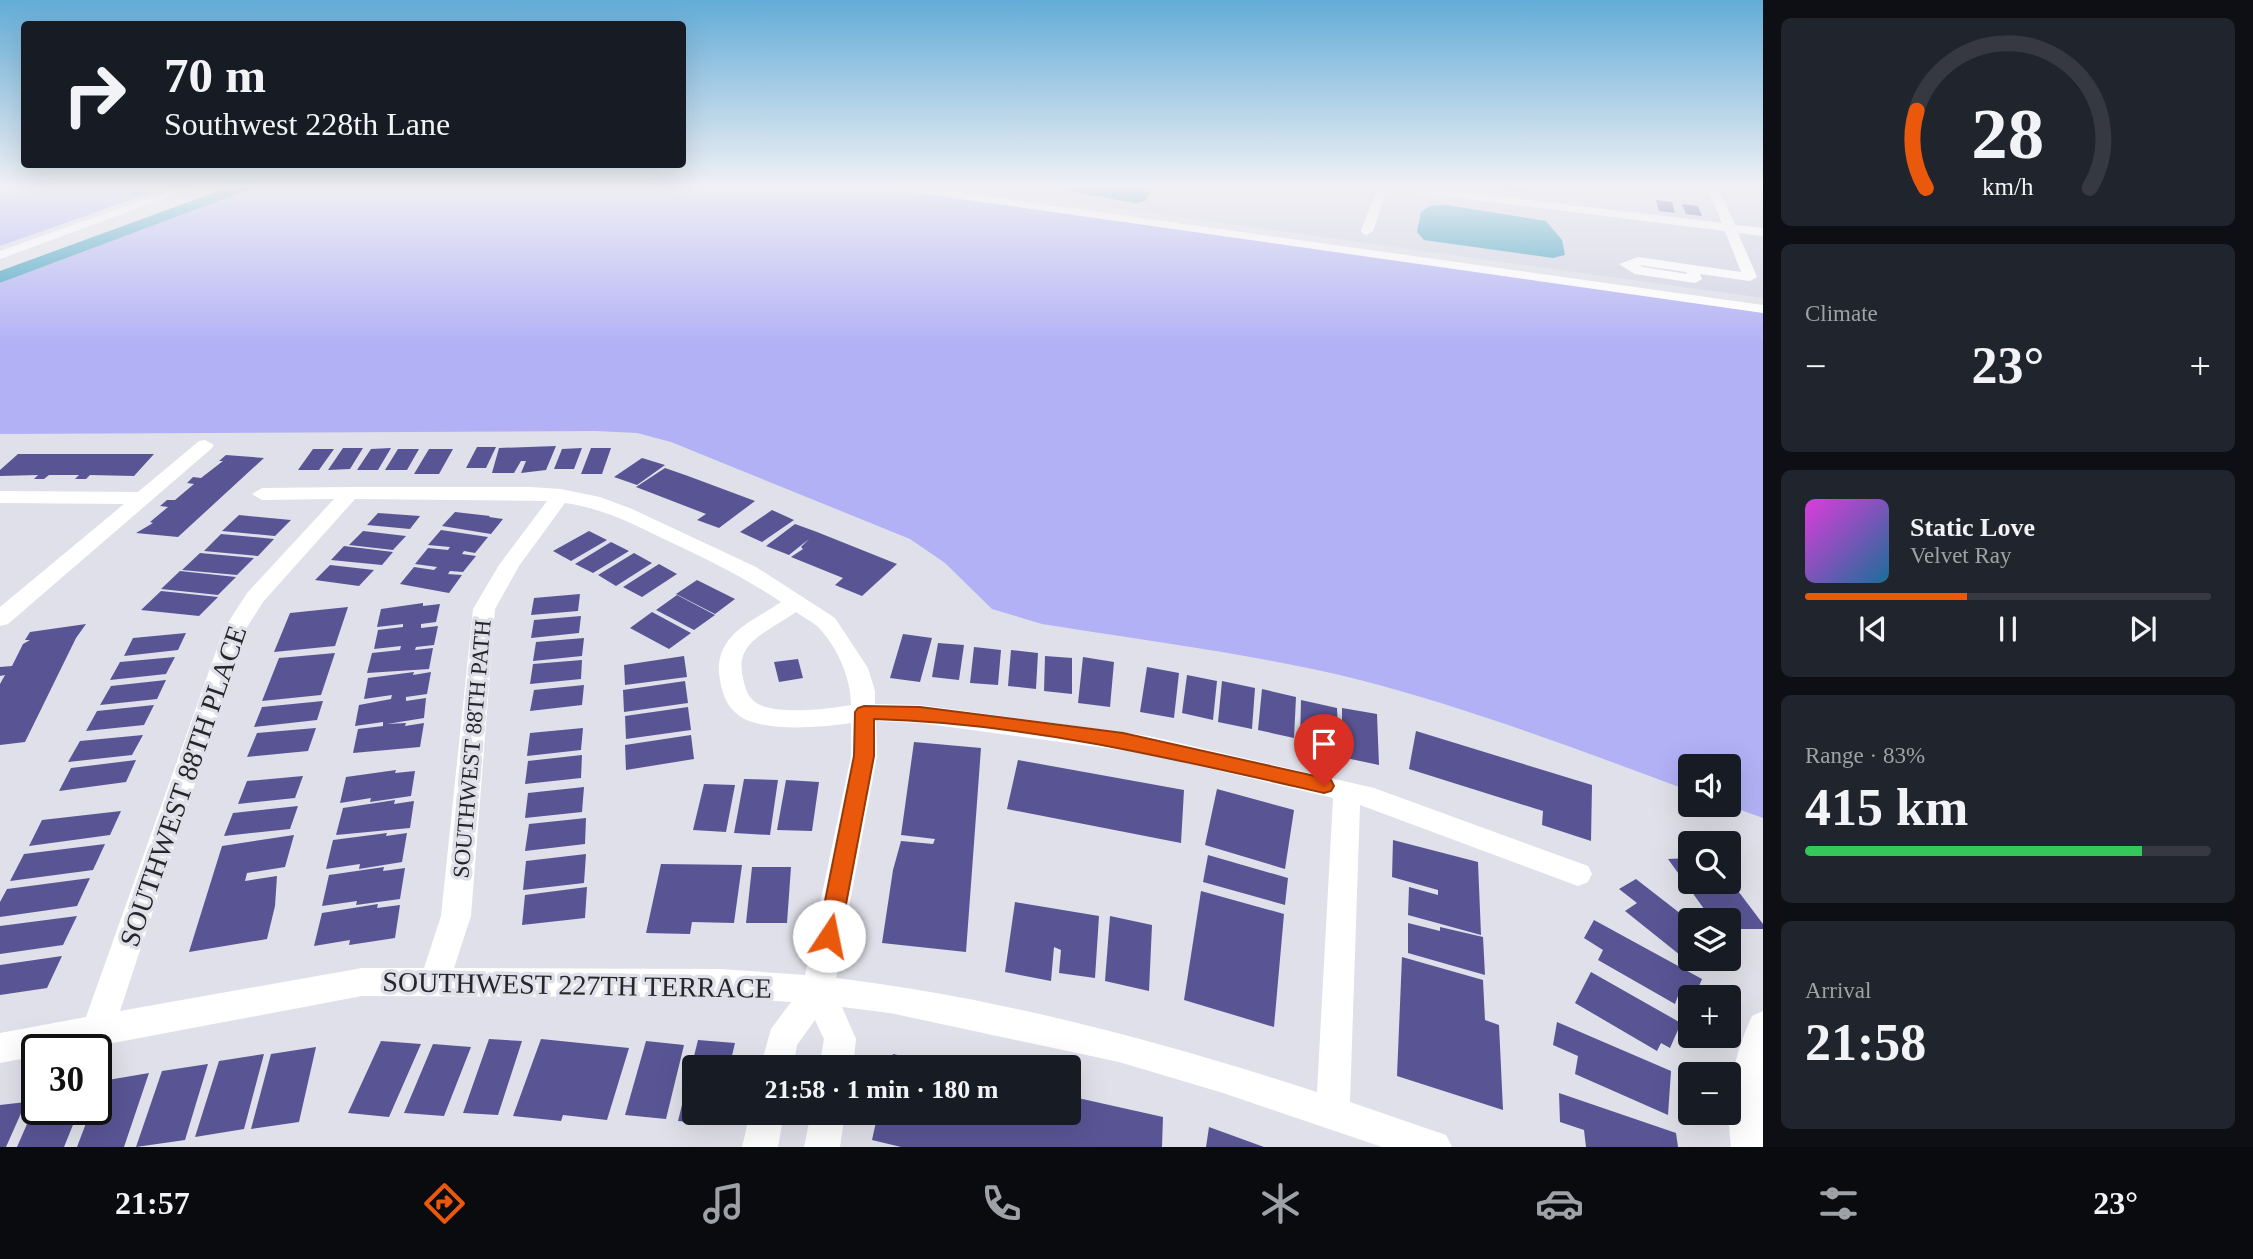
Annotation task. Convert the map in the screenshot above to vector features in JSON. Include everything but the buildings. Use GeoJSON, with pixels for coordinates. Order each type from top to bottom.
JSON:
{"type":"FeatureCollection","features":[{"type":"Feature","properties":{"kind":"street"},"geometry":{"type":"LineString","coordinates":[[0,255],[46,239]]}},
{"type":"Feature","properties":{"kind":"street"},"geometry":{"type":"LineString","coordinates":[[1264,239],[1763,309]]}},
{"type":"Feature","properties":{"kind":"street"},"geometry":{"type":"LineString","coordinates":[[1692,269],[1750,276],[1735,239]]}},
{"type":"Feature","properties":{"kind":"street"},"geometry":{"type":"LineString","coordinates":[[0,619],[205,444]]}},
{"type":"Feature","properties":{"kind":"street","name":"SOUTHWEST 88TH PLACE"},"geometry":{"type":"LineString","coordinates":[[97,1031],[235,629],[255,598],[350,493]]}},
{"type":"Feature","properties":{"kind":"street"},"geometry":{"type":"LineString","coordinates":[[262,494],[561,495],[593,501],[625,513],[749,572],[827,623],[856,668],[863,691],[864,756],[818,990],[782,1040],[779,1055]]}},
{"type":"Feature","properties":{"kind":"street","name":"SOUTHWEST 88TH PATH"},"geometry":{"type":"LineString","coordinates":[[435,981],[452,934],[457,907],[484,610],[509,565],[561,495]]}},
{"type":"Feature","properties":{"kind":"street"},"geometry":{"type":"LineString","coordinates":[[0,497],[143,498]]}},
{"type":"Feature","properties":{"kind":"street"},"geometry":{"type":"LineString","coordinates":[[796,603],[750,633],[734,649],[729,667],[739,701],[750,711],[771,718],[832,717],[864,712],[927,714],[1123,740],[1347,791],[1421,813],[1578,874]]}},
{"type":"Feature","properties":{"kind":"street"},"geometry":{"type":"LineString","coordinates":[[1333,1113],[1347,791]]}},
{"type":"Feature","properties":{"kind":"street","name":"SOUTHWEST 227TH TERRACE"},"geometry":{"type":"LineString","coordinates":[[0,1048],[337,985],[385,980],[710,983],[818,990],[890,999],[1132,1051],[1434,1147]]}},
{"type":"Feature","properties":{"kind":"street"},"geometry":{"type":"LineString","coordinates":[[818,990],[840,1039],[837,1055]]}},
{"type":"Feature","properties":{"kind":"street"},"geometry":{"type":"LineString","coordinates":[[1749,1147],[1745,1118],[1747,1072],[1763,1026]]}},
{"type":"Feature","properties":{"kind":"street"},"geometry":{"type":"LineString","coordinates":[[760,1147],[765,1125]]}},
{"type":"Feature","properties":{"kind":"street"},"geometry":{"type":"LineString","coordinates":[[822,1147],[826,1125]]}},
{"type":"Feature","properties":{"kind":"shaded area"},"geometry":{"type":"Polygon","coordinates":[[[0,239],[21,239],[0,246],[0,239]]]}},
{"type":"Feature","properties":{"kind":"shaded area"},"geometry":{"type":"Polygon","coordinates":[[[89,239],[118,239],[0,283],[0,271],[89,239]]]}},
{"type":"Feature","properties":{"kind":"shaded area"},"geometry":{"type":"Polygon","coordinates":[[[118,239],[1246,239],[1763,312],[1763,818],[1741,810],[1741,754],[1678,754],[1678,787],[1485,717],[1360,680],[1241,655],[1042,624],[992,609],[945,563],[910,539],[671,442],[637,433],[0,434],[0,283],[118,239]]]}},
{"type":"Feature","properties":{"kind":"shaded area"},"geometry":{"type":"Polygon","coordinates":[[[1334,239],[1763,239],[1763,298],[1334,239]]]}},
{"type":"Feature","properties":{"kind":"shaded area"},"geometry":{"type":"Polygon","coordinates":[[[1561,239],[1565,255],[1553,258],[1424,240],[1561,239]]]}},
{"type":"Feature","properties":{"kind":"route"},"geometry":{"type":"LineString","coordinates":[[829,936],[864,756],[864,712],[920,714],[1123,740],[1324,786]]}}]}
